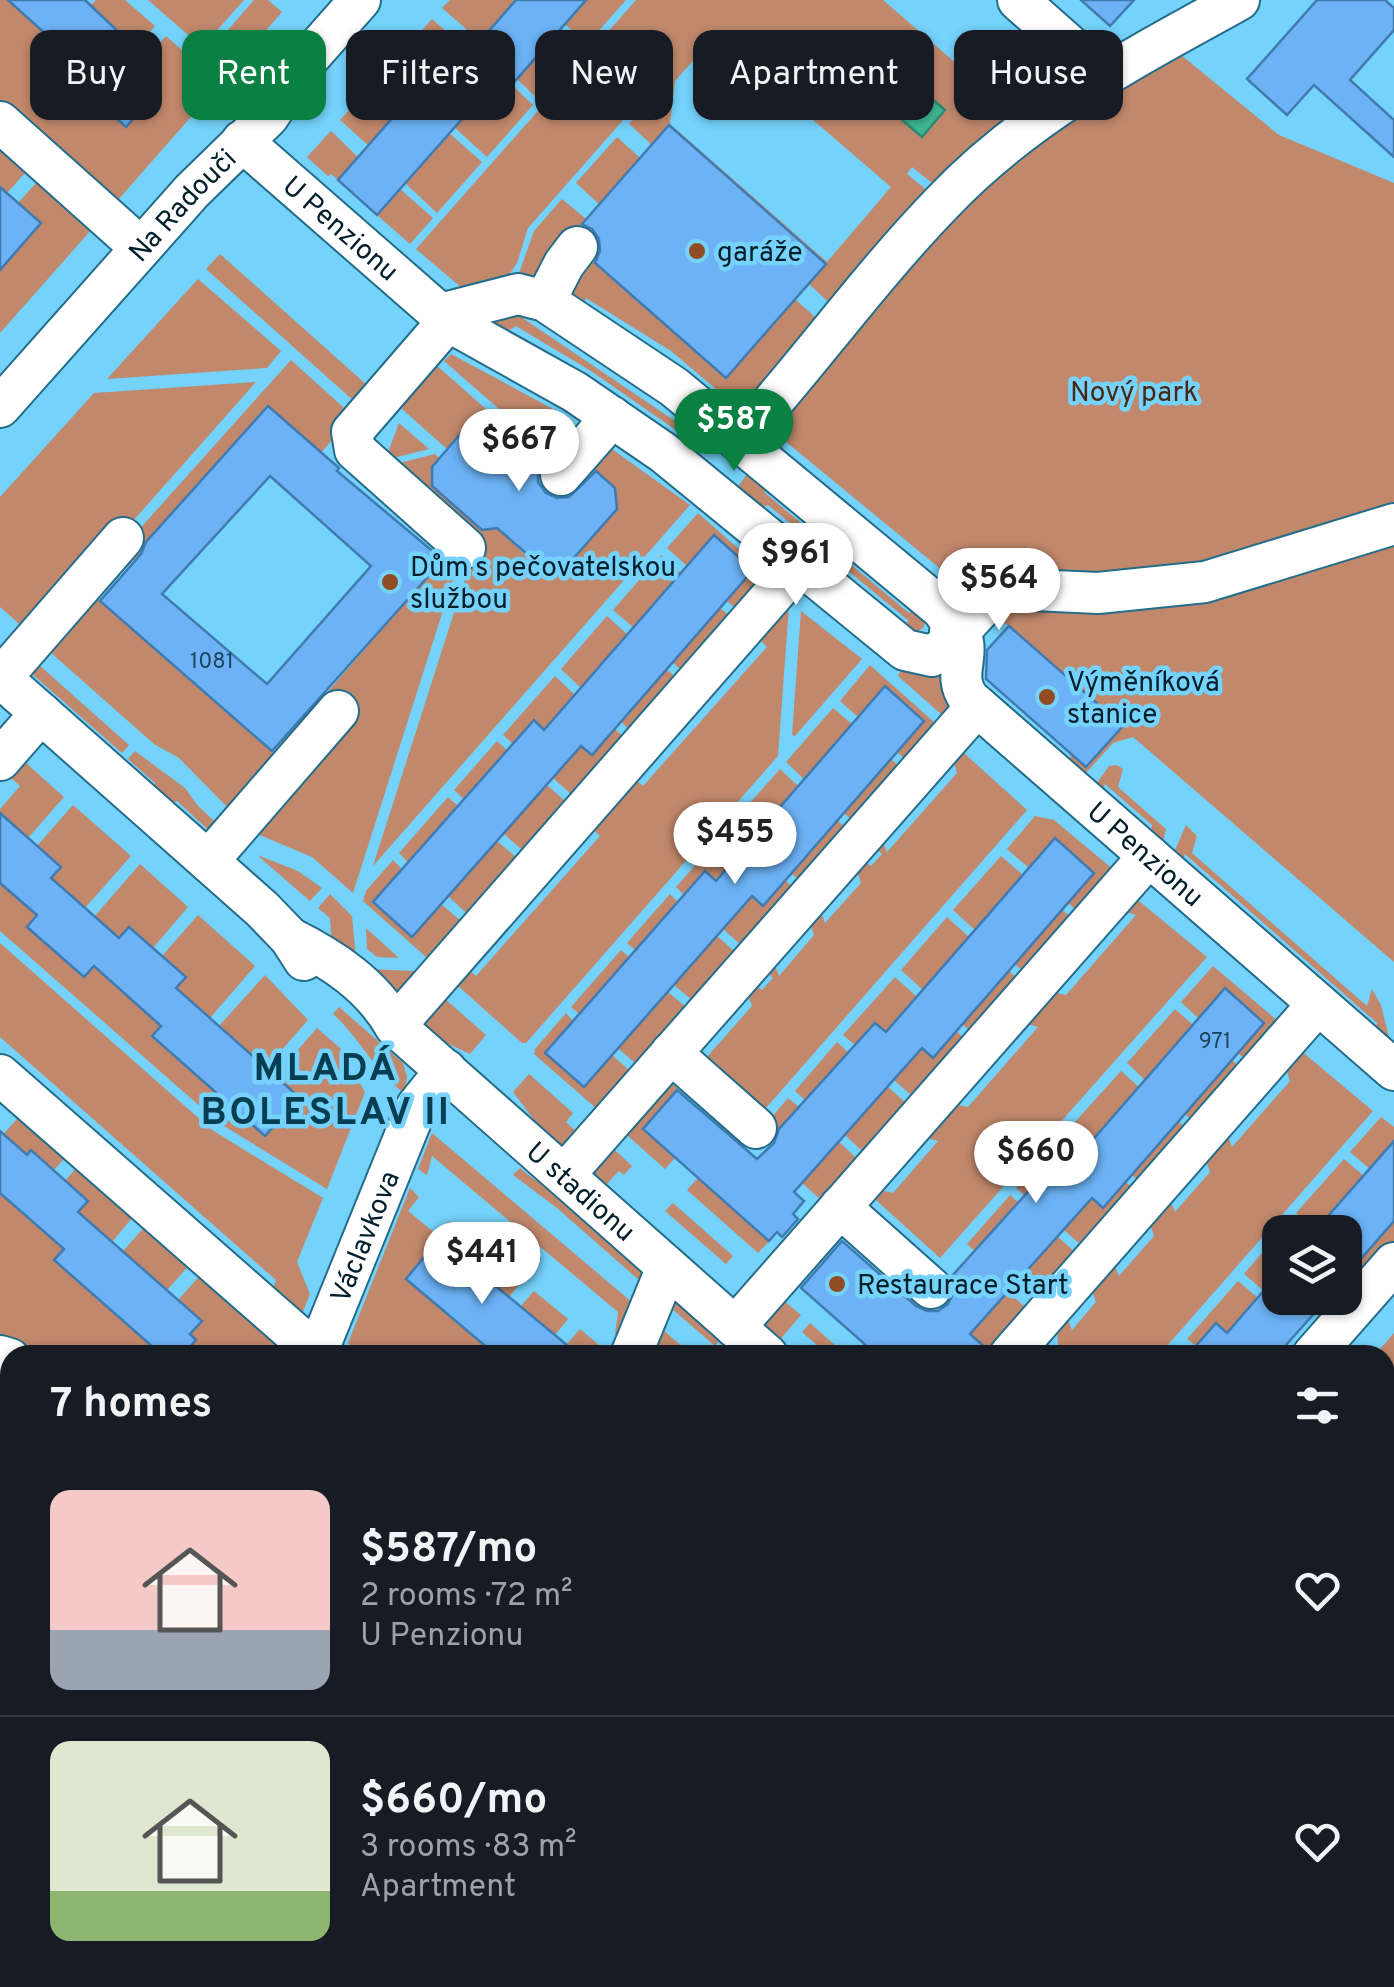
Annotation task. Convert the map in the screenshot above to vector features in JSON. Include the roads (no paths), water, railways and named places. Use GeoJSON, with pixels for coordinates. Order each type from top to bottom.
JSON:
{"type":"FeatureCollection","features":[{"type":"Feature","properties":{"kind":"street","name":"Na Radouči"},"geometry":{"type":"LineString","coordinates":[[7,385],[142,248],[192,190],[268,117],[306,61],[360,0]]}},
{"type":"Feature","properties":{"kind":"street"},"geometry":{"type":"LineString","coordinates":[[1018,0],[1051,30]]}},
{"type":"Feature","properties":{"kind":"street"},"geometry":{"type":"LineString","coordinates":[[1123,68],[1239,0]]}},
{"type":"Feature","properties":{"kind":"street"},"geometry":{"type":"LineString","coordinates":[[1041,120],[1013,138],[943,201],[755,450],[750,462],[734,472],[727,486],[733,510],[912,654],[932,656],[946,649],[954,623],[1010,588],[1098,593],[1205,582],[1394,524]]}},
{"type":"Feature","properties":{"kind":"street"},"geometry":{"type":"LineString","coordinates":[[0,122],[142,248]]}},
{"type":"Feature","properties":{"kind":"street","name":"U Penzionu"},"geometry":{"type":"LineString","coordinates":[[242,141],[444,317],[600,409],[664,453],[733,510]]}},
{"type":"Feature","properties":{"kind":"street"},"geometry":{"type":"LineString","coordinates":[[545,301],[577,247]]}},
{"type":"Feature","properties":{"kind":"street"},"geometry":{"type":"LineString","coordinates":[[465,548],[354,450],[352,432],[444,317],[518,294],[545,301],[674,387],[755,450],[954,623],[966,644],[961,684],[977,706],[565,1174]]}},
{"type":"Feature","properties":{"kind":"street"},"geometry":{"type":"LineString","coordinates":[[484,342],[477,318],[490,302]]}},
{"type":"Feature","properties":{"kind":"street"},"geometry":{"type":"LineString","coordinates":[[554,463],[600,409]]}},
{"type":"Feature","properties":{"kind":"street"},"geometry":{"type":"LineString","coordinates":[[664,453],[686,460],[707,452],[716,431],[708,415]]}},
{"type":"Feature","properties":{"kind":"street"},"geometry":{"type":"LineString","coordinates":[[122,538],[1,678],[208,861],[338,711]]}},
{"type":"Feature","properties":{"kind":"street"},"geometry":{"type":"LineString","coordinates":[[395,1026],[799,565]]}},
{"type":"Feature","properties":{"kind":"street","name":"U Penzionu"},"geometry":{"type":"LineString","coordinates":[[977,706],[1394,1070]]}},
{"type":"Feature","properties":{"kind":"street"},"geometry":{"type":"LineString","coordinates":[[0,760],[41,713]]}},
{"type":"Feature","properties":{"kind":"street"},"geometry":{"type":"LineString","coordinates":[[735,1327],[1149,856]]}},
{"type":"Feature","properties":{"kind":"street","name":"U stadionu"},"geometry":{"type":"LineString","coordinates":[[208,861],[290,938],[328,957],[382,1002],[395,1026],[756,1345]]}},
{"type":"Feature","properties":{"kind":"street"},"geometry":{"type":"LineString","coordinates":[[1019,1345],[1318,1004]]}},
{"type":"Feature","properties":{"kind":"street"},"geometry":{"type":"LineString","coordinates":[[671,1053],[756,1128]]}},
{"type":"Feature","properties":{"kind":"street","name":"Václavkova"},"geometry":{"type":"LineString","coordinates":[[328,1345],[417,1106],[446,1070]]}},
{"type":"Feature","properties":{"kind":"street"},"geometry":{"type":"LineString","coordinates":[[0,1076],[322,1345]]}},
{"type":"Feature","properties":{"kind":"street"},"geometry":{"type":"LineString","coordinates":[[840,1208],[931,1288]]}},
{"type":"Feature","properties":{"kind":"street"},"geometry":{"type":"LineString","coordinates":[[1322,1345],[1394,1263]]}},
{"type":"Feature","properties":{"kind":"street"},"geometry":{"type":"LineString","coordinates":[[635,1345],[668,1267]]}},
{"type":"Feature","properties":{"kind":"place","name":"garáže"},"geometry":{"type":"Point","coordinates":[697,251]}},
{"type":"Feature","properties":{"kind":"place","name":"Dům s pečovatelskou službou"},"geometry":{"type":"Point","coordinates":[390,582]}},
{"type":"Feature","properties":{"kind":"place","name":"Výměníková stanice"},"geometry":{"type":"Point","coordinates":[1047,697]}},
{"type":"Feature","properties":{"kind":"place","name":"Restaurace Start"},"geometry":{"type":"Point","coordinates":[837,1284]}},
{"type":"Feature","properties":{"kind":"district","name":"MLADÁ BOLESLAV II"},"geometry":{"type":"Point","coordinates":[326,1089]}},
{"type":"Feature","properties":{"kind":"park label","name":"Nový park"},"geometry":{"type":"Point","coordinates":[1134,391]}}]}
